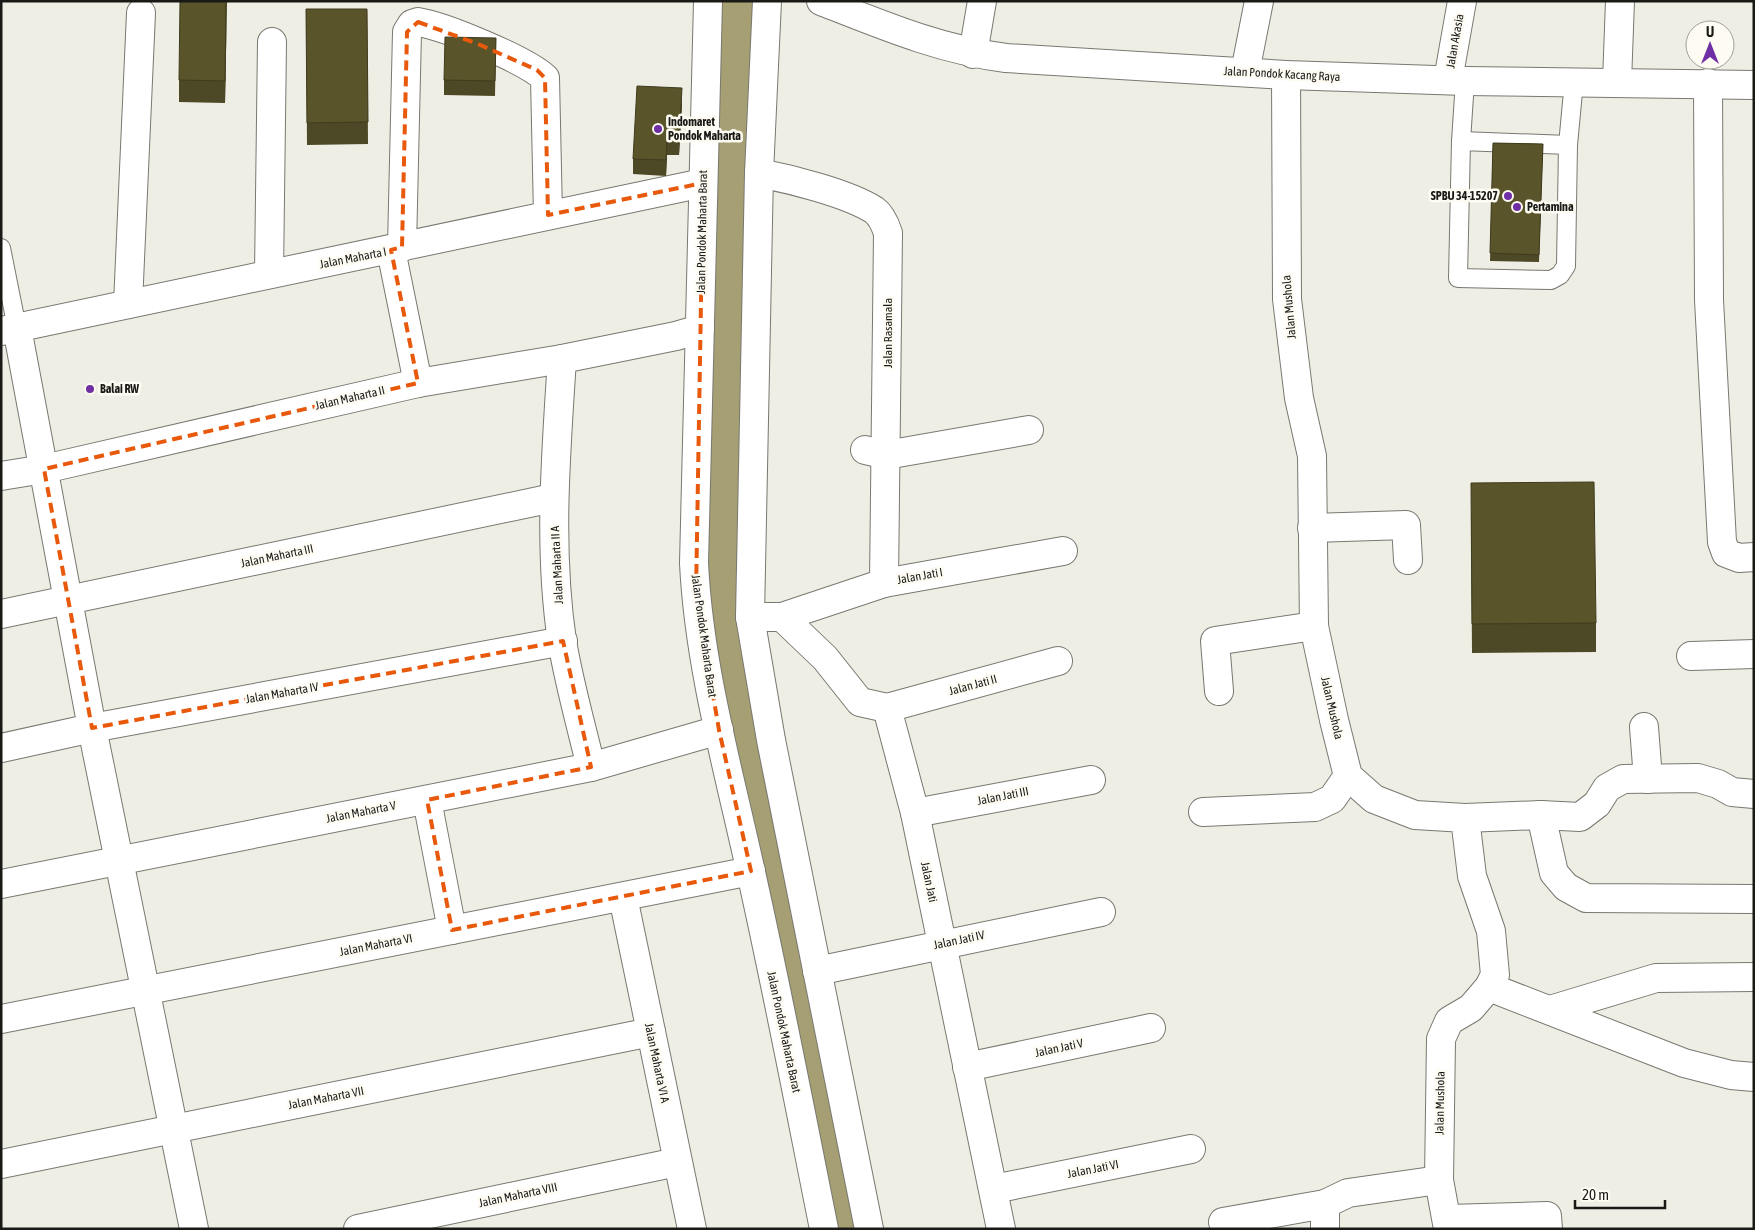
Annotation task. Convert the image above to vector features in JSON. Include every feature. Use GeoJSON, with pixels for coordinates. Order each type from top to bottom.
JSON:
{"type":"FeatureCollection","features":[{"type":"Feature","properties":{"kind":"street","name":"Jalan Pondok Maharta Barat"},"geometry":{"type":"LineString","coordinates":[[708,1],[694,563],[696,595],[719,730],[751,871],[824,1229]]}},
{"type":"Feature","properties":{"kind":"street"},"geometry":{"type":"LineString","coordinates":[[766,1],[759,173],[750,616],[771,740],[869,1229]]}},
{"type":"Feature","properties":{"kind":"street","name":"Jalan Pondok Kacang Raya"},"geometry":{"type":"LineString","coordinates":[[821,1],[917,39],[973,54],[1286,75],[1457,80],[1754,84]]}},
{"type":"Feature","properties":{"kind":"street"},"geometry":{"type":"LineString","coordinates":[[973,54],[982,1]]}},
{"type":"Feature","properties":{"kind":"street"},"geometry":{"type":"LineString","coordinates":[[1245,72],[1259,1]]}},
{"type":"Feature","properties":{"kind":"street","name":"Jalan Akasia"},"geometry":{"type":"LineString","coordinates":[[1457,80],[1462,1]]}},
{"type":"Feature","properties":{"kind":"street"},"geometry":{"type":"LineString","coordinates":[[1617,82],[1620,1]]}},
{"type":"Feature","properties":{"kind":"street"},"geometry":{"type":"LineString","coordinates":[[128,304],[141,13]]}},
{"type":"Feature","properties":{"kind":"street"},"geometry":{"type":"LineString","coordinates":[[418,383],[396,248],[407,32],[412,24],[418,22],[478,44],[537,70],[545,78],[548,215]]}},
{"type":"Feature","properties":{"kind":"street"},"geometry":{"type":"LineString","coordinates":[[269,274],[272,42]]}},
{"type":"Feature","properties":{"kind":"street","name":"Jalan Mushola"},"geometry":{"type":"LineString","coordinates":[[1286,75],[1287,300],[1298,398],[1312,456],[1314,626],[1348,776]]}},
{"type":"Feature","properties":{"kind":"street"},"geometry":{"type":"LineString","coordinates":[[1708,83],[1709,300],[1722,542],[1726,553],[1739,558],[1754,557]]}},
{"type":"Feature","properties":{"kind":"street","name":"Jalan Rasamala"},"geometry":{"type":"LineString","coordinates":[[759,173],[835,194],[874,211],[885,222],[888,232],[876,453],[884,582]]}},
{"type":"Feature","properties":{"kind":"street","name":"Jalan Maharta I"},"geometry":{"type":"LineString","coordinates":[[9,330],[704,183]]}},
{"type":"Feature","properties":{"kind":"street","name":"Jalan Maharta II"},"geometry":{"type":"LineString","coordinates":[[1,476],[44,469],[418,383],[562,359],[676,336],[700,329]]}},
{"type":"Feature","properties":{"kind":"street"},"geometry":{"type":"LineString","coordinates":[[9,330],[44,469],[118,860],[194,1229]]}},
{"type":"Feature","properties":{"kind":"street","name":"Jalan Maharta II A"},"geometry":{"type":"LineString","coordinates":[[562,359],[553,498],[556,578],[563,642],[590,767]]}},
{"type":"Feature","properties":{"kind":"street"},"geometry":{"type":"LineString","coordinates":[[876,453],[1029,430]]}},
{"type":"Feature","properties":{"kind":"street","name":"Jalan Maharta III"},"geometry":{"type":"LineString","coordinates":[[1,614],[553,498]]}},
{"type":"Feature","properties":{"kind":"street"},"geometry":{"type":"LineString","coordinates":[[1312,528],[1406,525],[1408,560]]}},
{"type":"Feature","properties":{"kind":"street","name":"Jalan Jati I"},"geometry":{"type":"LineString","coordinates":[[782,617],[884,582],[1063,551]]}},
{"type":"Feature","properties":{"kind":"street"},"geometry":{"type":"LineString","coordinates":[[750,616],[782,617],[825,658],[860,702],[887,708]]}},
{"type":"Feature","properties":{"kind":"street"},"geometry":{"type":"LineString","coordinates":[[1219,691],[1215,642],[1314,626]]}},
{"type":"Feature","properties":{"kind":"street","name":"Jalan Maharta IV"},"geometry":{"type":"LineString","coordinates":[[1,748],[92,728],[563,642]]}},
{"type":"Feature","properties":{"kind":"street"},"geometry":{"type":"LineString","coordinates":[[1691,656],[1754,654]]}},
{"type":"Feature","properties":{"kind":"street","name":"Jalan Jati II"},"geometry":{"type":"LineString","coordinates":[[887,708],[1058,662]]}},
{"type":"Feature","properties":{"kind":"street","name":"Jalan Jati"},"geometry":{"type":"LineString","coordinates":[[887,708],[915,813],[1002,1229]]}},
{"type":"Feature","properties":{"kind":"street"},"geometry":{"type":"LineString","coordinates":[[1644,727],[1648,779]]}},
{"type":"Feature","properties":{"kind":"street","name":"Jalan Maharta V"},"geometry":{"type":"LineString","coordinates":[[1,884],[590,767],[719,730]]}},
{"type":"Feature","properties":{"kind":"street"},"geometry":{"type":"LineString","coordinates":[[1203,812],[1315,807],[1332,799],[1348,776],[1374,799],[1416,815],[1465,818],[1541,815],[1580,817],[1597,804],[1607,788],[1623,779],[1698,778],[1718,784],[1732,792],[1754,794]]}},
{"type":"Feature","properties":{"kind":"street","name":"Jalan Jati III"},"geometry":{"type":"LineString","coordinates":[[915,813],[1091,780]]}},
{"type":"Feature","properties":{"kind":"street"},"geometry":{"type":"LineString","coordinates":[[427,800],[452,930]]}},
{"type":"Feature","properties":{"kind":"street"},"geometry":{"type":"LineString","coordinates":[[1541,815],[1554,873],[1566,887],[1586,898],[1754,900]]}},
{"type":"Feature","properties":{"kind":"street","name":"Jalan Mushola"},"geometry":{"type":"LineString","coordinates":[[1448,1224],[1440,1180],[1441,1039],[1449,1022],[1472,1008],[1489,987],[1495,974],[1491,931],[1472,876],[1465,818]]}},
{"type":"Feature","properties":{"kind":"street","name":"Jalan Maharta VI"},"geometry":{"type":"LineString","coordinates":[[1,1018],[751,871]]}},
{"type":"Feature","properties":{"kind":"street","name":"Jalan Maharta VI A"},"geometry":{"type":"LineString","coordinates":[[622,897],[692,1229]]}},
{"type":"Feature","properties":{"kind":"street","name":"Jalan Jati IV"},"geometry":{"type":"LineString","coordinates":[[817,970],[1101,912]]}},
{"type":"Feature","properties":{"kind":"street"},"geometry":{"type":"LineString","coordinates":[[1550,1010],[1656,978],[1754,977]]}},
{"type":"Feature","properties":{"kind":"street"},"geometry":{"type":"LineString","coordinates":[[1489,987],[1684,1063],[1731,1075],[1754,1077]]}},
{"type":"Feature","properties":{"kind":"street","name":"Jalan Jati V"},"geometry":{"type":"LineString","coordinates":[[967,1067],[1151,1028]]}},
{"type":"Feature","properties":{"kind":"street","name":"Jalan Maharta VII"},"geometry":{"type":"LineString","coordinates":[[1,1164],[651,1032]]}},
{"type":"Feature","properties":{"kind":"street","name":"Jalan Jati VI"},"geometry":{"type":"LineString","coordinates":[[994,1189],[1191,1149]]}},
{"type":"Feature","properties":{"kind":"street","name":"Jalan Maharta VIII"},"geometry":{"type":"LineString","coordinates":[[358,1229],[678,1162]]}},
{"type":"Feature","properties":{"kind":"street"},"geometry":{"type":"LineString","coordinates":[[1223,1222],[1324,1216],[1348,1193],[1440,1180]]}},
{"type":"Feature","properties":{"kind":"street"},"geometry":{"type":"LineString","coordinates":[[1448,1224],[1547,1216],[1548,1229]]}},
{"type":"Feature","properties":{"kind":"lane"},"geometry":{"type":"LineString","coordinates":[[1457,80],[1461,141],[1458,278],[1551,280],[1560,276],[1566,266],[1568,145],[1574,81]]}},
{"type":"Feature","properties":{"kind":"lane"},"geometry":{"type":"LineString","coordinates":[[1461,141],[1568,145]]}},
{"type":"Feature","properties":{"kind":"lane"},"geometry":{"type":"LineString","coordinates":[[1,248],[9,330]]}},
{"type":"Feature","properties":{"kind":"highlighted area"},"geometry":{"type":"Polygon","coordinates":[[[418,22],[478,44],[537,70],[545,78],[548,215],[703,183],[696,595],[719,730],[751,871],[452,930],[427,800],[591,767],[563,641],[92,728],[44,469],[418,383],[391,250],[402,247],[407,32],[418,22]]]}},
{"type":"Feature","properties":{"kind":"building"},"geometry":{"type":"Polygon","coordinates":[[[180,1],[226,1],[225,81],[179,80],[180,1]]]}},
{"type":"Feature","properties":{"kind":"building"},"geometry":{"type":"Polygon","coordinates":[[[306,9],[367,9],[368,122],[307,123],[306,9]]]}},
{"type":"Feature","properties":{"kind":"building"},"geometry":{"type":"Polygon","coordinates":[[[445,37],[496,38],[495,81],[444,80],[445,37]]]}},
{"type":"Feature","properties":{"kind":"building","name":"Indomaret Pondok Maharta"},"geometry":{"type":"Polygon","coordinates":[[[637,86],[682,88],[679,140],[667,140],[666,160],[633,159],[637,86]]]}},
{"type":"Feature","properties":{"kind":"building","name":"Pertamina"},"geometry":{"type":"Polygon","coordinates":[[[1493,143],[1543,144],[1539,255],[1490,253],[1493,143]]]}},
{"type":"Feature","properties":{"kind":"building"},"geometry":{"type":"Polygon","coordinates":[[[1594,482],[1596,623],[1472,624],[1471,483],[1594,482]]]}},
{"type":"Feature","properties":{"kind":"waterway"},"geometry":{"type":"LineString","coordinates":[[729,1],[725,37],[721,194],[717,608],[842,1229]]}},
{"type":"Feature","properties":{"kind":"place","name":"Indomaret Pondok Maharta"},"geometry":{"type":"Point","coordinates":[658,129]}},
{"type":"Feature","properties":{"kind":"place","name":"SPBU 34-15207"},"geometry":{"type":"Point","coordinates":[1508,196]}},
{"type":"Feature","properties":{"kind":"place","name":"Pertamina"},"geometry":{"type":"Point","coordinates":[1517,207]}},
{"type":"Feature","properties":{"kind":"place","name":"Balai RW"},"geometry":{"type":"Point","coordinates":[90,389]}}]}
